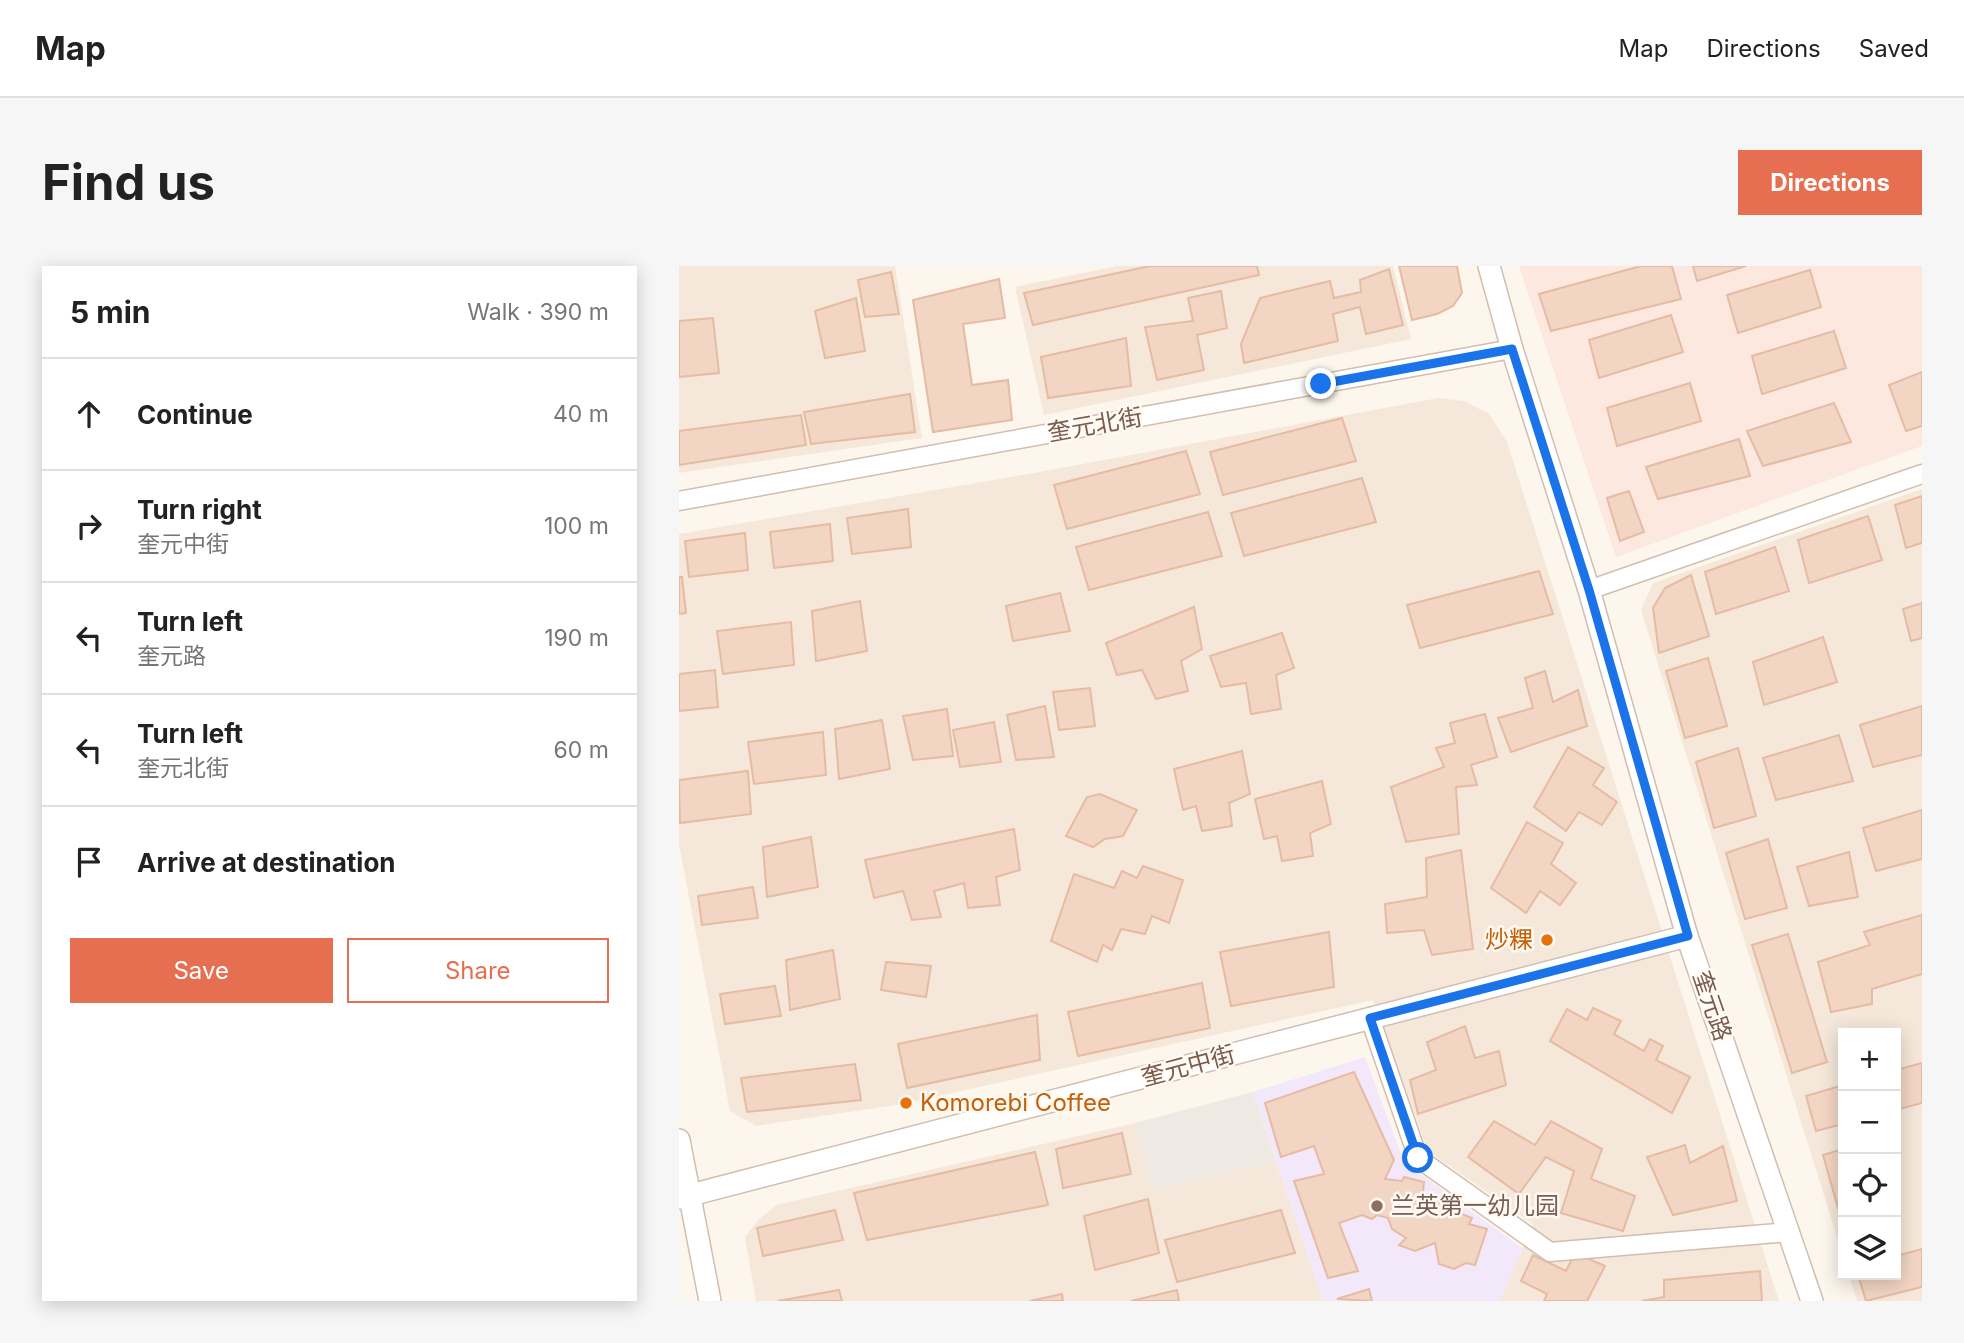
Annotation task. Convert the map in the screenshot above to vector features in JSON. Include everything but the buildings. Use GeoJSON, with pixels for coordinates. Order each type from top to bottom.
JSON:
{"type":"FeatureCollection","features":[{"type":"Feature","properties":{"kind":"street","name":"奎元路"},"geometry":{"type":"LineString","coordinates":[[1489,266],[1512,349],[1589,590],[1688,936],[1812,1301]]}},
{"type":"Feature","properties":{"kind":"street","name":"奎元北街"},"geometry":{"type":"LineString","coordinates":[[679,501],[1512,349]]}},
{"type":"Feature","properties":{"kind":"street"},"geometry":{"type":"LineString","coordinates":[[1589,590],[1922,474]]}},
{"type":"Feature","properties":{"kind":"street","name":"奎元中街"},"geometry":{"type":"LineString","coordinates":[[684,1197],[1688,936]]}},
{"type":"Feature","properties":{"kind":"street"},"geometry":{"type":"LineString","coordinates":[[1370,1018],[1418,1158],[1550,1252],[1789,1232]]}},
{"type":"Feature","properties":{"kind":"street"},"geometry":{"type":"LineString","coordinates":[[679,1140],[684,1197],[710,1301]]}},
{"type":"Feature","properties":{"kind":"shaded area"},"geometry":{"type":"Polygon","coordinates":[[[679,266],[895,266],[922,438],[679,473],[679,266]]]}},
{"type":"Feature","properties":{"kind":"shaded area"},"geometry":{"type":"Polygon","coordinates":[[[1117,266],[1393,266],[1411,339],[1044,415],[1015,287],[1117,266]]]}},
{"type":"Feature","properties":{"kind":"shaded area"},"geometry":{"type":"Polygon","coordinates":[[[1519,266],[1922,266],[1922,446],[1616,557],[1519,266]]]}},
{"type":"Feature","properties":{"kind":"shaded area"},"geometry":{"type":"Polygon","coordinates":[[[1438,398],[1464,401],[1489,414],[1507,442],[1779,1301],[1500,1301],[1533,1224],[1428,1151],[1373,1000],[902,1104],[756,1126],[730,1111],[679,845],[679,534],[1034,473],[1438,398]]]}},
{"type":"Feature","properties":{"kind":"shaded area"},"geometry":{"type":"Polygon","coordinates":[[[1922,489],[1922,1301],[1857,1301],[1851,1280],[1901,1280],[1901,1028],[1838,1028],[1838,1240],[1641,610],[1653,583],[1922,489]]]}},
{"type":"Feature","properties":{"kind":"shaded area","name":"兰英第一幼儿园"},"geometry":{"type":"Polygon","coordinates":[[[1365,1057],[1404,1162],[1523,1249],[1500,1301],[1323,1301],[1253,1092],[1365,1057]]]}},
{"type":"Feature","properties":{"kind":"shaded area"},"geometry":{"type":"Polygon","coordinates":[[[1253,1092],[1276,1161],[1153,1191],[1135,1123],[1253,1092]]]}},
{"type":"Feature","properties":{"kind":"shaded area"},"geometry":{"type":"Polygon","coordinates":[[[1135,1123],[1153,1191],[1276,1161],[1323,1301],[756,1301],[745,1237],[758,1220],[776,1205],[1135,1123]]]}},
{"type":"Feature","properties":{"kind":"place","name":"炒粿"},"geometry":{"type":"Point","coordinates":[1547,940]}},
{"type":"Feature","properties":{"kind":"place","name":"Komorebi Coffee"},"geometry":{"type":"Point","coordinates":[906,1103]}},
{"type":"Feature","properties":{"kind":"place","name":"兰英第一幼儿园"},"geometry":{"type":"Point","coordinates":[1377,1206]}},
{"type":"Feature","properties":{"kind":"route"},"geometry":{"type":"LineString","coordinates":[[1321,384],[1512,349],[1589,590],[1688,936],[1370,1018],[1418,1158]]}}]}
